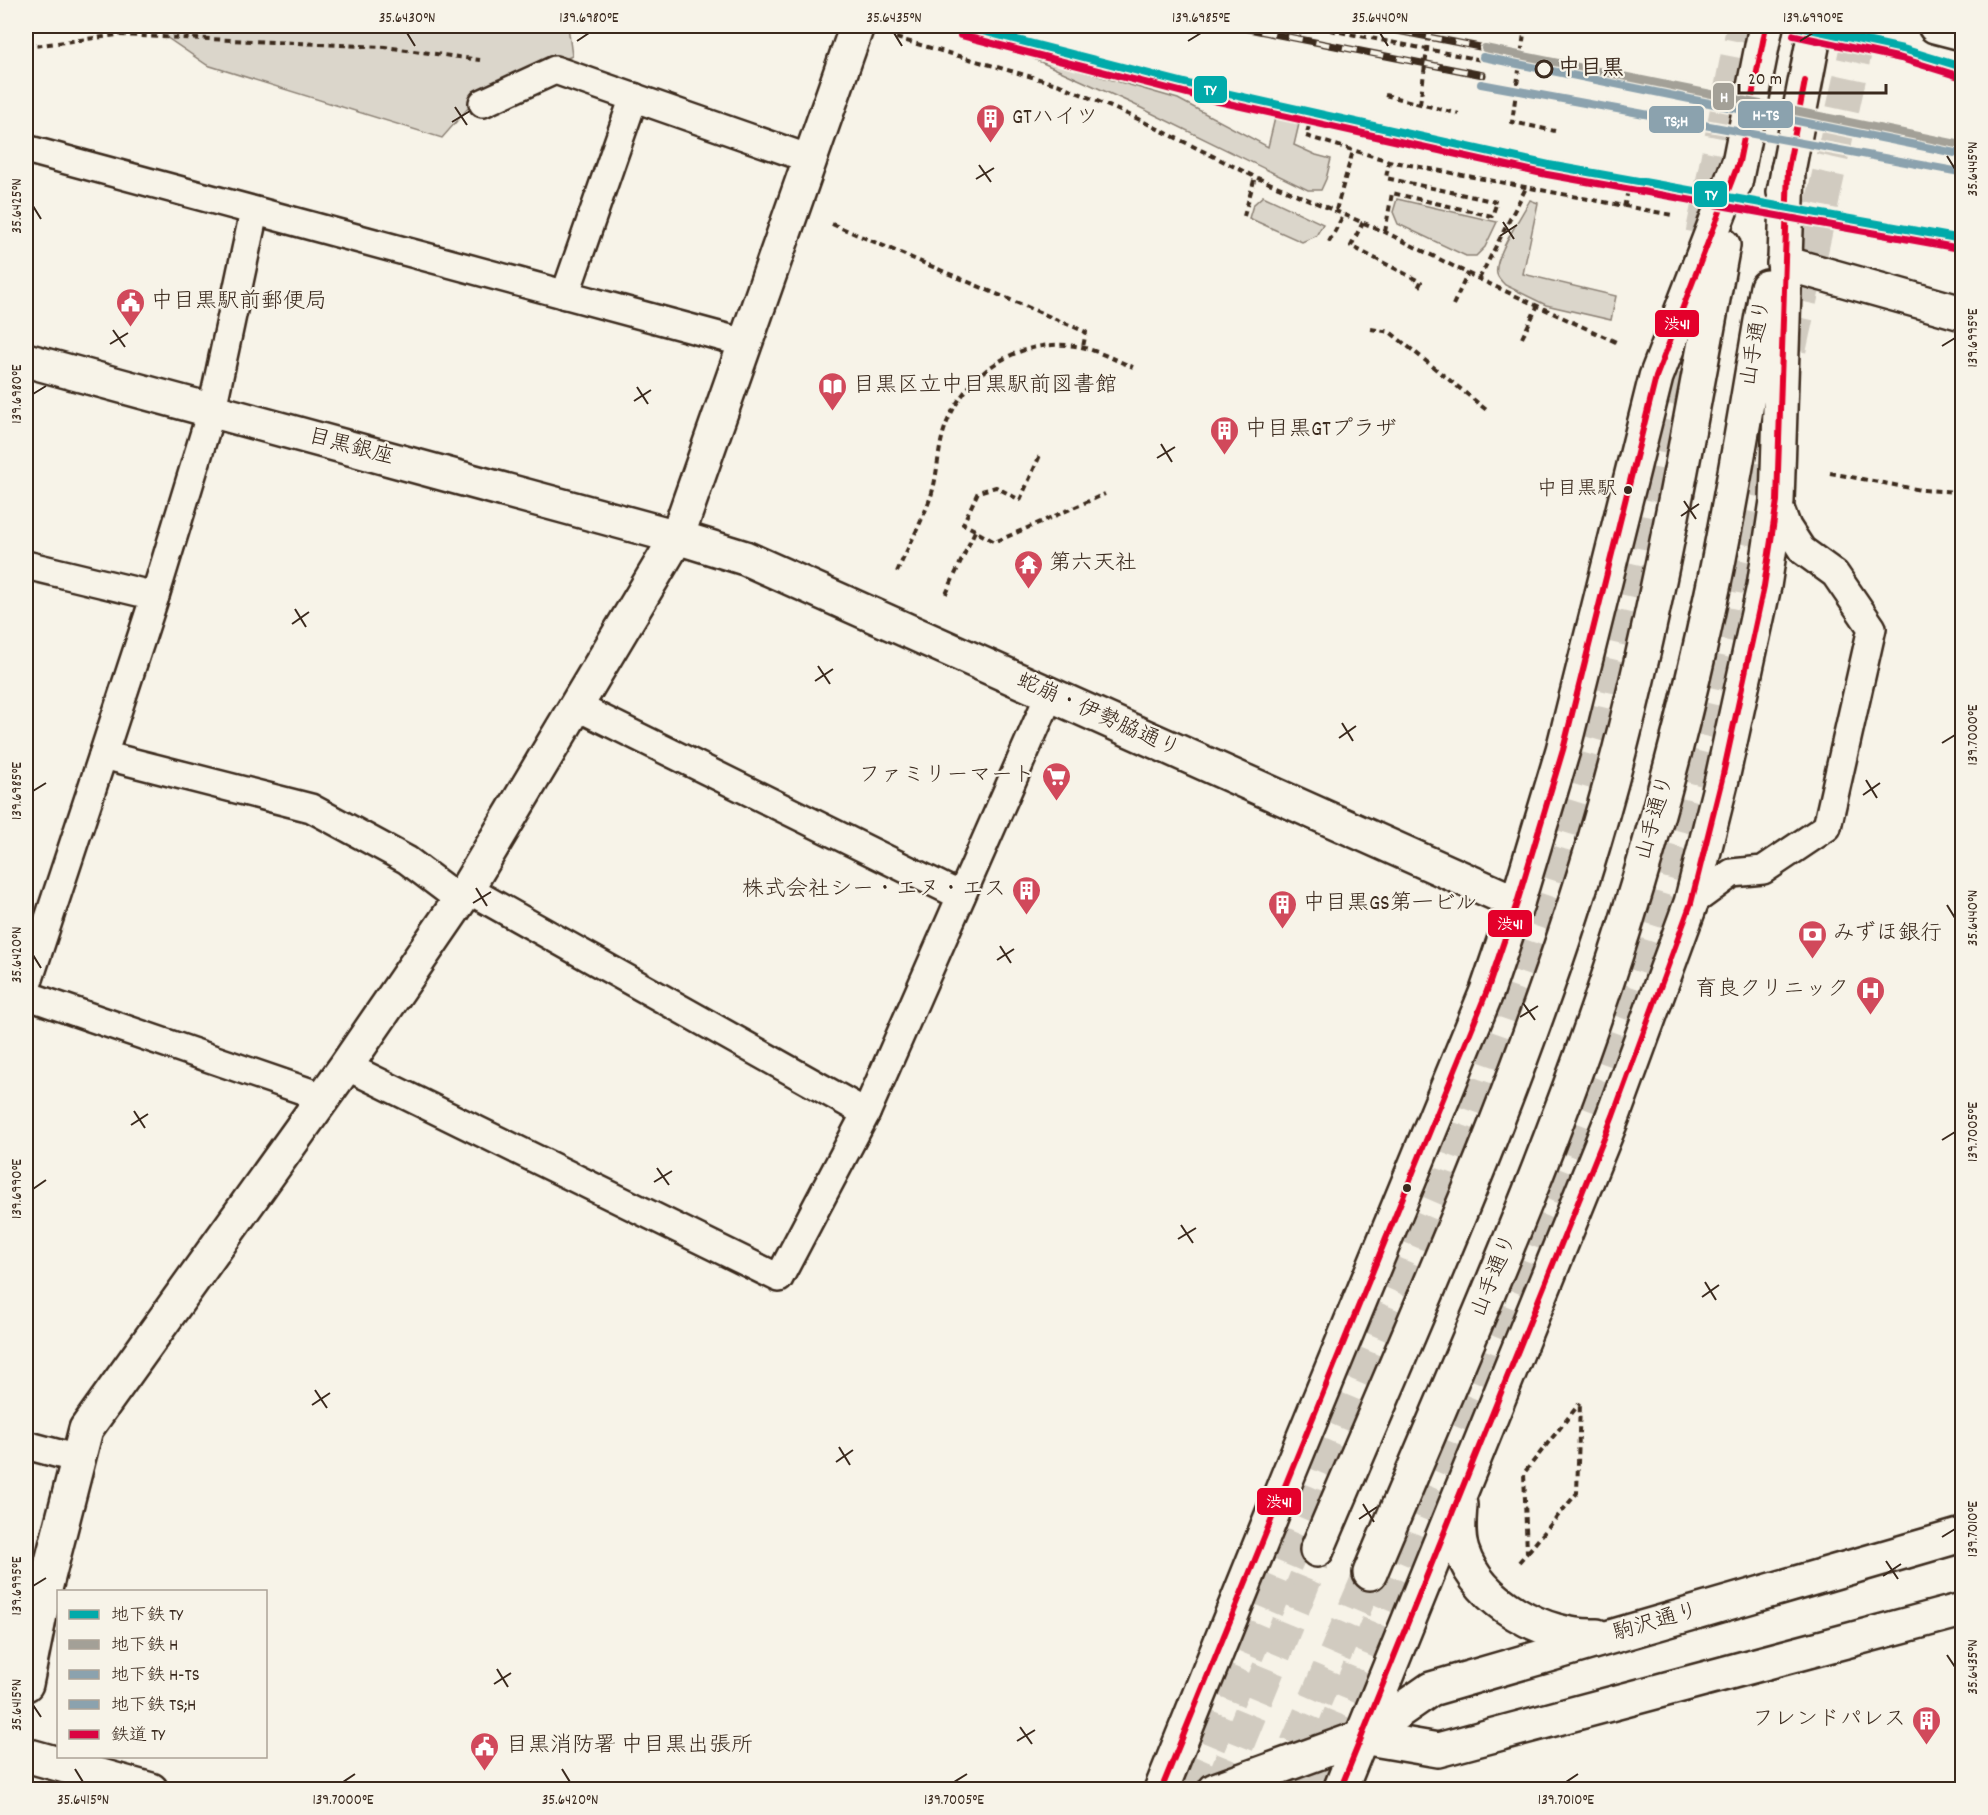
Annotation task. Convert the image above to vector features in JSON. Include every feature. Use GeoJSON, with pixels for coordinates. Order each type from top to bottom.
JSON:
{"type":"FeatureCollection","features":[{"type":"Feature","properties":{"kind":"main road"},"geometry":{"type":"LineString","coordinates":[[1317,1550],[1516,1072],[1550,981],[1595,839],[1623,736],[1657,590],[1766,26]]}},
{"type":"Feature","properties":{"kind":"main road","name":"山手通り"},"geometry":{"type":"LineString","coordinates":[[1370,1574],[1496,1275],[1567,1094],[1600,1002],[1649,844],[1676,747],[1714,586],[1788,169],[1816,26]]}},
{"type":"Feature","properties":{"kind":"main road"},"geometry":{"type":"LineString","coordinates":[[1935,26],[1962,33]]}},
{"type":"Feature","properties":{"kind":"main road"},"geometry":{"type":"LineString","coordinates":[[26,1684],[45,1589],[86,1429],[346,1066],[463,895],[677,537],[856,28]]}},
{"type":"Feature","properties":{"kind":"main road"},"geometry":{"type":"LineString","coordinates":[[1161,1790],[1288,1473],[1487,991],[1517,903],[1563,750],[1656,377],[1739,162]]}},
{"type":"Feature","properties":{"kind":"main road"},"geometry":{"type":"LineString","coordinates":[[1340,1790],[1613,1116],[1690,903],[1722,779],[1764,586],[1777,501],[1788,169]]}},
{"type":"Feature","properties":{"kind":"main road"},"geometry":{"type":"LineString","coordinates":[[1784,263],[1962,313]]}},
{"type":"Feature","properties":{"kind":"main road","name":"目黒銀座"},"geometry":{"type":"LineString","coordinates":[[26,360],[677,537]]}},
{"type":"Feature","properties":{"kind":"main road","name":"蛇崩・伊勢脇通り"},"geometry":{"type":"LineString","coordinates":[[677,537],[745,558],[1517,903]]}},
{"type":"Feature","properties":{"kind":"main road"},"geometry":{"type":"LineString","coordinates":[[1466,1475],[1458,1529],[1462,1551],[1474,1575],[1492,1595],[1512,1611],[1545,1627],[1582,1636],[1617,1635]]}},
{"type":"Feature","properties":{"kind":"main road","name":"駒沢通り"},"geometry":{"type":"LineString","coordinates":[[1215,1790],[1362,1737],[1431,1689],[1962,1535]]}},
{"type":"Feature","properties":{"kind":"main road","name":"駒沢通り"},"geometry":{"type":"LineString","coordinates":[[1362,1737],[1438,1750],[1962,1610]]}},
{"type":"Feature","properties":{"kind":"main road"},"geometry":{"type":"LineString","coordinates":[[26,1755],[151,1790]]}},
{"type":"Feature","properties":{"kind":"lane"},"geometry":{"type":"LineString","coordinates":[[483,103],[555,70],[810,159]]}},
{"type":"Feature","properties":{"kind":"lane"},"geometry":{"type":"LineString","coordinates":[[566,295],[634,97]]}},
{"type":"Feature","properties":{"kind":"lane"},"geometry":{"type":"LineString","coordinates":[[26,149],[745,344]]}},
{"type":"Feature","properties":{"kind":"lane"},"geometry":{"type":"LineString","coordinates":[[26,988],[155,596],[212,409],[254,212]]}},
{"type":"Feature","properties":{"kind":"lane"},"geometry":{"type":"LineString","coordinates":[[1690,903],[1732,873],[1764,870],[1827,827],[1872,628],[1835,574],[1802,550],[1787,527],[1777,501]]}},
{"type":"Feature","properties":{"kind":"lane"},"geometry":{"type":"LineString","coordinates":[[26,566],[155,596]]}},
{"type":"Feature","properties":{"kind":"lane"},"geometry":{"type":"LineString","coordinates":[[346,1066],[779,1278],[866,1113],[1050,694]]}},
{"type":"Feature","properties":{"kind":"lane"},"geometry":{"type":"LineString","coordinates":[[576,706],[961,896]]}},
{"type":"Feature","properties":{"kind":"lane"},"geometry":{"type":"LineString","coordinates":[[103,755],[311,808],[407,860],[463,895],[866,1113]]}},
{"type":"Feature","properties":{"kind":"lane"},"geometry":{"type":"LineString","coordinates":[[26,995],[323,1097]]}},
{"type":"Feature","properties":{"kind":"lane"},"geometry":{"type":"LineString","coordinates":[[26,1445],[78,1459]]}},
{"type":"Feature","properties":{"kind":"path"},"geometry":{"type":"LineString","coordinates":[[1420,104],[1430,26]]}},
{"type":"Feature","properties":{"kind":"path"},"geometry":{"type":"LineString","coordinates":[[1525,26],[1512,122],[1555,131]]}},
{"type":"Feature","properties":{"kind":"path"},"geometry":{"type":"LineString","coordinates":[[856,28],[895,37],[1060,85],[1134,117],[1255,177],[1385,232],[1537,307],[1618,343]]}},
{"type":"Feature","properties":{"kind":"path"},"geometry":{"type":"LineString","coordinates":[[1330,30],[1689,99]]}},
{"type":"Feature","properties":{"kind":"path"},"geometry":{"type":"LineString","coordinates":[[26,47],[118,35],[385,47],[487,61]]}},
{"type":"Feature","properties":{"kind":"path"},"geometry":{"type":"LineString","coordinates":[[1385,96],[1459,114]]}},
{"type":"Feature","properties":{"kind":"path"},"geometry":{"type":"LineString","coordinates":[[1309,126],[1306,136],[1389,161],[1673,215]]}},
{"type":"Feature","properties":{"kind":"path"},"geometry":{"type":"LineString","coordinates":[[1336,210],[1353,151]]}},
{"type":"Feature","properties":{"kind":"path"},"geometry":{"type":"LineString","coordinates":[[1385,232],[1392,193],[1492,216],[1497,202],[1386,178],[1389,161]]}},
{"type":"Feature","properties":{"kind":"path"},"geometry":{"type":"LineString","coordinates":[[1244,216],[1255,177]]}},
{"type":"Feature","properties":{"kind":"path"},"geometry":{"type":"LineString","coordinates":[[1479,279],[1526,188]]}},
{"type":"Feature","properties":{"kind":"path"},"geometry":{"type":"LineString","coordinates":[[1624,207],[1628,191]]}},
{"type":"Feature","properties":{"kind":"path"},"geometry":{"type":"LineString","coordinates":[[1329,243],[1344,214]]}},
{"type":"Feature","properties":{"kind":"path"},"geometry":{"type":"LineString","coordinates":[[1363,222],[1351,246],[1421,282],[1418,288]]}},
{"type":"Feature","properties":{"kind":"path"},"geometry":{"type":"LineString","coordinates":[[828,223],[1086,332],[1083,347]]}},
{"type":"Feature","properties":{"kind":"path"},"geometry":{"type":"LineString","coordinates":[[1453,305],[1468,273]]}},
{"type":"Feature","properties":{"kind":"path"},"geometry":{"type":"LineString","coordinates":[[1522,338],[1537,307]]}},
{"type":"Feature","properties":{"kind":"path"},"geometry":{"type":"LineString","coordinates":[[1371,329],[1390,332],[1489,412]]}},
{"type":"Feature","properties":{"kind":"path"},"geometry":{"type":"LineString","coordinates":[[897,572],[931,496],[947,422],[961,396],[979,375],[1004,358],[1021,351],[1056,345],[1083,347],[1133,366]]}},
{"type":"Feature","properties":{"kind":"path"},"geometry":{"type":"LineString","coordinates":[[1041,453],[1020,500],[996,487],[978,492],[963,524],[994,542],[1105,494]]}},
{"type":"Feature","properties":{"kind":"path"},"geometry":{"type":"LineString","coordinates":[[1830,473],[1921,490],[1962,492]]}},
{"type":"Feature","properties":{"kind":"path"},"geometry":{"type":"LineString","coordinates":[[946,594],[975,531]]}},
{"type":"Feature","properties":{"kind":"path"},"geometry":{"type":"LineString","coordinates":[[1512,1570],[1527,1553],[1577,1493],[1580,1403],[1524,1473],[1527,1553]]}},
{"type":"Feature","properties":{"kind":"shaded area"},"geometry":{"type":"Polygon","coordinates":[[[150,26],[568,26],[572,56],[477,98],[442,138],[207,65],[150,26]]]}},
{"type":"Feature","properties":{"kind":"shaded area"},"geometry":{"type":"Polygon","coordinates":[[[1023,54],[1178,99],[1268,147],[1275,118],[1299,124],[1294,145],[1331,159],[1326,179],[1321,190],[1308,190],[1133,104],[1023,54]]]}},
{"type":"Feature","properties":{"kind":"shaded area"},"geometry":{"type":"Polygon","coordinates":[[[1263,196],[1323,224],[1316,236],[1302,242],[1249,218],[1253,205],[1263,196]]]}},
{"type":"Feature","properties":{"kind":"shaded area"},"geometry":{"type":"Polygon","coordinates":[[[1397,199],[1497,222],[1485,247],[1476,256],[1466,256],[1398,224],[1393,212],[1397,199]]]}},
{"type":"Feature","properties":{"kind":"shaded area"},"geometry":{"type":"Polygon","coordinates":[[[1530,200],[1538,203],[1523,274],[1616,296],[1611,320],[1546,305],[1505,285],[1499,278],[1497,267],[1499,258],[1530,200]]]}},
{"type":"Feature","properties":{"kind":"tunnel"},"geometry":{"type":"LineString","coordinates":[[1702,234],[1743,26]]}},
{"type":"Feature","properties":{"kind":"tunnel"},"geometry":{"type":"LineString","coordinates":[[1790,349],[1861,26]]}},
{"type":"Feature","properties":{"kind":"tunnel"},"geometry":{"type":"LineString","coordinates":[[1190,1790],[1448,1181],[1548,893],[1602,708],[1638,555],[1682,335]]}},
{"type":"Feature","properties":{"kind":"tunnel"},"geometry":{"type":"LineString","coordinates":[[1309,1790],[1552,1202],[1630,994],[1667,879],[1701,754],[1771,437]]}},
{"type":"Feature","properties":{"kind":"tunnel"},"geometry":{"type":"LineString","coordinates":[[1219,1790],[1317,1550]]}},
{"type":"Feature","properties":{"kind":"tunnel"},"geometry":{"type":"LineString","coordinates":[[1277,1790],[1370,1573]]}},
{"type":"Feature","properties":{"kind":"railway"},"geometry":{"type":"LineString","coordinates":[[1233,26],[1483,75]]}},
{"type":"Feature","properties":{"kind":"railway"},"geometry":{"type":"LineString","coordinates":[[1372,26],[1485,48]]}},
{"type":"Feature","properties":{"kind":"metro line","name":"TY"},"geometry":{"type":"LineString","coordinates":[[963,26],[1216,91],[1549,165],[1962,239]]}},
{"type":"Feature","properties":{"kind":"metro line","name":"TY"},"geometry":{"type":"LineString","coordinates":[[1796,26],[1903,49],[1962,67]]}},
{"type":"Feature","properties":{"kind":"metro line","name":"H"},"geometry":{"type":"LineString","coordinates":[[1485,48],[1962,145]]}},
{"type":"Feature","properties":{"kind":"metro line","name":"H-TS"},"geometry":{"type":"LineString","coordinates":[[1483,57],[1960,154]]}},
{"type":"Feature","properties":{"kind":"metro line","name":"TS;H"},"geometry":{"type":"LineString","coordinates":[[1481,84],[1960,172]]}},
{"type":"Feature","properties":{"kind":"rail line","name":"TY"},"geometry":{"type":"LineString","coordinates":[[961,35],[1214,100],[1547,174],[1960,248]]}},
{"type":"Feature","properties":{"kind":"rail line","name":"TY"},"geometry":{"type":"LineString","coordinates":[[1794,35],[1901,58],[1959,76]]}},
{"type":"Feature","properties":{"kind":"transit line","name":"渋41"},"geometry":{"type":"LineString","coordinates":[[1161,1790],[1487,991],[1517,903],[1563,750],[1656,377],[1739,162],[1766,26]]}},
{"type":"Feature","properties":{"kind":"transit line","name":"渋41"},"geometry":{"type":"LineString","coordinates":[[1340,1790],[1613,1116],[1691,903],[1722,779],[1764,586],[1777,501],[1788,169],[1805,81]]}},
{"type":"Feature","properties":{"kind":"place","name":"中目黒"},"geometry":{"type":"Point","coordinates":[1544,69]}},
{"type":"Feature","properties":{"kind":"place","name":"GTハイツ"},"geometry":{"type":"Point","coordinates":[991,144]}},
{"type":"Feature","properties":{"kind":"place","name":"中目黒駅前郵便局"},"geometry":{"type":"Point","coordinates":[130,328]}},
{"type":"Feature","properties":{"kind":"place","name":"目黒区立中目黒駅前図書館"},"geometry":{"type":"Point","coordinates":[832,412]}},
{"type":"Feature","properties":{"kind":"place","name":"中目黒GTプラザ"},"geometry":{"type":"Point","coordinates":[1224,456]}},
{"type":"Feature","properties":{"kind":"place","name":"中目黒駅"},"geometry":{"type":"Point","coordinates":[1628,490]}},
{"type":"Feature","properties":{"kind":"place","name":"第六天社"},"geometry":{"type":"Point","coordinates":[1028,590]}},
{"type":"Feature","properties":{"kind":"place","name":"ファミリーマート"},"geometry":{"type":"Point","coordinates":[1056,802]}},
{"type":"Feature","properties":{"kind":"place","name":"株式会社シー・エヌ・エス"},"geometry":{"type":"Point","coordinates":[1027,916]}},
{"type":"Feature","properties":{"kind":"place","name":"中目黒GS第一ビル"},"geometry":{"type":"Point","coordinates":[1282,930]}},
{"type":"Feature","properties":{"kind":"place","name":"みずほ銀行"},"geometry":{"type":"Point","coordinates":[1812,960]}},
{"type":"Feature","properties":{"kind":"place","name":"育良クリニック"},"geometry":{"type":"Point","coordinates":[1870,1016]}},
{"type":"Feature","properties":{"kind":"place","name":"フレンドパレス"},"geometry":{"type":"Point","coordinates":[1927,1746]}},
{"type":"Feature","properties":{"kind":"place","name":"目黒消防署 中目黒出張所"},"geometry":{"type":"Point","coordinates":[485,1772]}}]}
